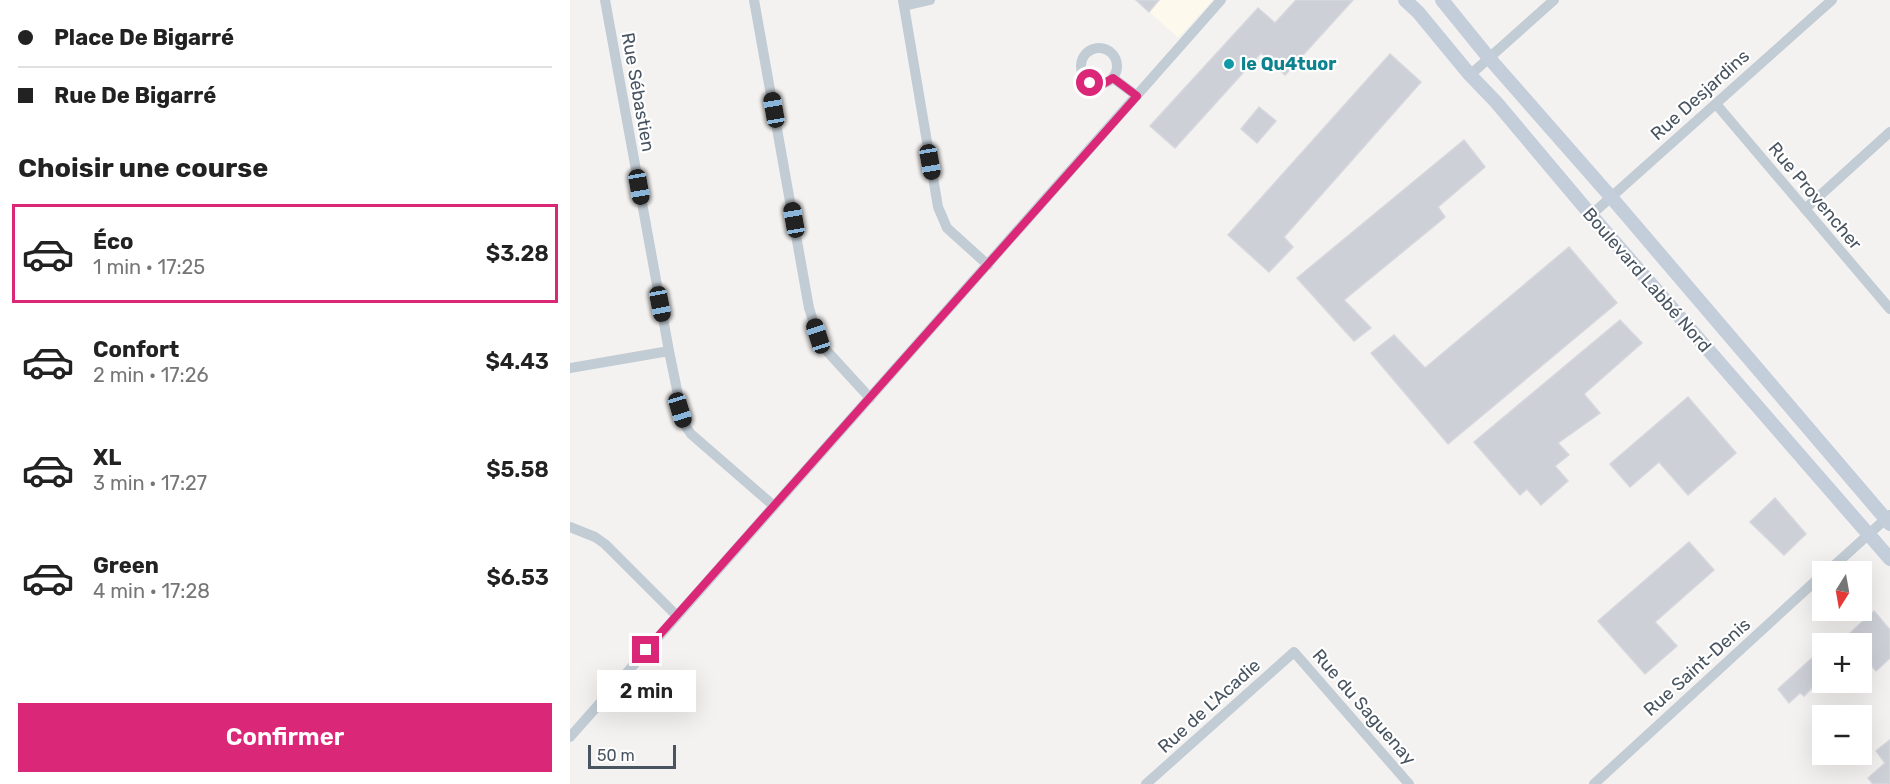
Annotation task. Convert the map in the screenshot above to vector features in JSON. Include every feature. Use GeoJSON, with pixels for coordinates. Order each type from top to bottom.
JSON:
{"type":"FeatureCollection","features":[{"type":"Feature","properties":{"kind":"main road","name":"Boulevard Labbé Nord"},"geometry":{"type":"LineString","coordinates":[[1405,0],[1418,12],[1890,559]]}},
{"type":"Feature","properties":{"kind":"main road","name":"Boulevard Labbé Nord"},"geometry":{"type":"LineString","coordinates":[[1442,0],[1888,519]]}},
{"type":"Feature","properties":{"kind":"street","name":"Rue Sébastien"},"geometry":{"type":"LineString","coordinates":[[605,0],[684,424],[692,434],[774,506]]}},
{"type":"Feature","properties":{"kind":"street"},"geometry":{"type":"LineString","coordinates":[[754,0],[809,308],[818,336],[826,350],[870,398]]}},
{"type":"Feature","properties":{"kind":"street"},"geometry":{"type":"LineString","coordinates":[[930,0],[904,3],[938,207],[947,228],[988,265]]}},
{"type":"Feature","properties":{"kind":"street"},"geometry":{"type":"LineString","coordinates":[[570,737],[1221,0]]}},
{"type":"Feature","properties":{"kind":"street"},"geometry":{"type":"LineString","coordinates":[[1470,75],[1554,0]]}},
{"type":"Feature","properties":{"kind":"street","name":"Rue Desjardins"},"geometry":{"type":"LineString","coordinates":[[1591,215],[1832,0]]}},
{"type":"Feature","properties":{"kind":"street"},"geometry":{"type":"LineString","coordinates":[[1113,78],[1137,96]]}},
{"type":"Feature","properties":{"kind":"street","name":"Rue Provencher"},"geometry":{"type":"LineString","coordinates":[[1716,104],[1890,309]]}},
{"type":"Feature","properties":{"kind":"street"},"geometry":{"type":"LineString","coordinates":[[1805,209],[1890,132]]}},
{"type":"Feature","properties":{"kind":"street"},"geometry":{"type":"LineString","coordinates":[[570,368],[669,351]]}},
{"type":"Feature","properties":{"kind":"street"},"geometry":{"type":"LineString","coordinates":[[1839,561],[1888,519]]}},
{"type":"Feature","properties":{"kind":"street"},"geometry":{"type":"LineString","coordinates":[[570,527],[595,537],[605,544],[677,616]]}},
{"type":"Feature","properties":{"kind":"street","name":"Rue Saint-Denis"},"geometry":{"type":"LineString","coordinates":[[1594,784],[1812,584]]}},
{"type":"Feature","properties":{"kind":"street","name":"Rue de L'Acadie"},"geometry":{"type":"LineString","coordinates":[[1146,784],[1294,652]]}},
{"type":"Feature","properties":{"kind":"street","name":"Rue du Saguenay"},"geometry":{"type":"LineString","coordinates":[[1294,652],[1409,784]]}},
{"type":"Feature","properties":{"kind":"shaded area"},"geometry":{"type":"Polygon","coordinates":[[[1136,0],[1213,0],[1178,38],[1136,0]]]}},
{"type":"Feature","properties":{"kind":"building"},"geometry":{"type":"Polygon","coordinates":[[[1136,0],[1159,0],[1149,12],[1136,0]]]}},
{"type":"Feature","properties":{"kind":"building","name":"le Qu4tuor"},"geometry":{"type":"Polygon","coordinates":[[[1296,0],[1353,0],[1285,75],[1261,53],[1175,148],[1150,126],[1258,8],[1275,23],[1296,0]]]}},
{"type":"Feature","properties":{"kind":"building"},"geometry":{"type":"Polygon","coordinates":[[[1390,54],[1421,82],[1284,237],[1293,247],[1269,272],[1228,235],[1390,54]]]}},
{"type":"Feature","properties":{"kind":"building"},"geometry":{"type":"Polygon","coordinates":[[[1259,107],[1276,121],[1257,143],[1241,129],[1259,107]]]}},
{"type":"Feature","properties":{"kind":"building"},"geometry":{"type":"Polygon","coordinates":[[[1464,140],[1485,167],[1438,207],[1445,217],[1344,300],[1371,328],[1354,341],[1297,278],[1464,140]]]}},
{"type":"Feature","properties":{"kind":"building"},"geometry":{"type":"Polygon","coordinates":[[[1569,247],[1617,303],[1448,444],[1371,353],[1394,335],[1425,368],[1569,247]]]}},
{"type":"Feature","properties":{"kind":"building"},"geometry":{"type":"Polygon","coordinates":[[[1620,320],[1642,343],[1584,394],[1600,413],[1558,443],[1569,455],[1555,466],[1568,481],[1541,505],[1527,489],[1520,495],[1474,442],[1620,320]]]}},
{"type":"Feature","properties":{"kind":"building"},"geometry":{"type":"Polygon","coordinates":[[[1688,397],[1736,453],[1688,495],[1659,462],[1630,487],[1610,464],[1688,397]]]}},
{"type":"Feature","properties":{"kind":"building"},"geometry":{"type":"Polygon","coordinates":[[[1775,498],[1806,534],[1784,555],[1750,522],[1775,498]]]}},
{"type":"Feature","properties":{"kind":"building"},"geometry":{"type":"Polygon","coordinates":[[[1689,542],[1714,570],[1655,622],[1677,646],[1645,674],[1598,621],[1689,542]]]}},
{"type":"Feature","properties":{"kind":"building"},"geometry":{"type":"Polygon","coordinates":[[[1874,611],[1890,630],[1890,658],[1876,671],[1872,666],[1872,633],[1850,633],[1863,621],[1872,621],[1874,611]]]}},
{"type":"Feature","properties":{"kind":"building"},"geometry":{"type":"Polygon","coordinates":[[[1812,658],[1812,688],[1804,696],[1800,693],[1789,703],[1778,689],[1812,658]]]}},
{"type":"Feature","properties":{"kind":"building"},"geometry":{"type":"Polygon","coordinates":[[[1890,740],[1890,784],[1873,784],[1868,778],[1885,763],[1876,751],[1890,740]]]}},
{"type":"Feature","properties":{"kind":"place","name":"le Qu4tuor"},"geometry":{"type":"Point","coordinates":[1229,64]}},
{"type":"Feature","properties":{"kind":"route"},"geometry":{"type":"LineString","coordinates":[[646,650],[1137,96],[1113,78],[1103,84],[1090,83]]}}]}
